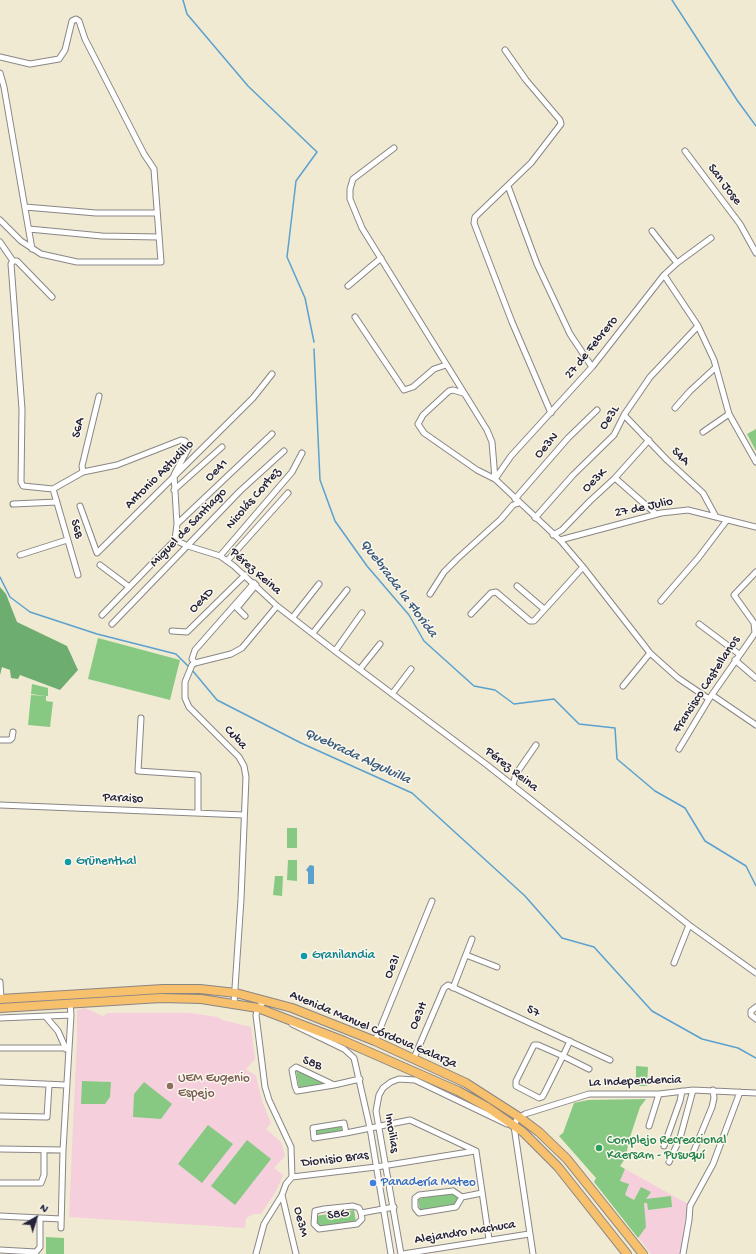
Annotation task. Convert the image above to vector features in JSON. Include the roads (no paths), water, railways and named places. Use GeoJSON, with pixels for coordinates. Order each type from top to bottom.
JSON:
{"type":"FeatureCollection","features":[{"type":"Feature","properties":{"kind":"main road","name":"Avenida Manuel Córdova Galarza"},"geometry":{"type":"LineString","coordinates":[[0,1002],[163,989],[200,989],[236,993],[292,1008],[414,1058],[466,1083],[519,1117],[539,1132],[568,1159],[643,1254]]}},
{"type":"Feature","properties":{"kind":"main road","name":"Avenida Manuel Córdova Galarza"},"geometry":{"type":"LineString","coordinates":[[0,1002],[70,1003],[161,998],[192,998],[234,1003],[258,1008],[344,1041],[458,1091],[487,1107],[514,1126],[558,1167],[627,1254]]}},
{"type":"Feature","properties":{"kind":"street"},"geometry":{"type":"LineString","coordinates":[[0,57],[30,64],[59,58],[65,50],[72,21],[76,19],[79,20],[85,39],[144,154],[154,169],[161,263],[77,262],[41,254],[21,241],[0,220]]}},
{"type":"Feature","properties":{"kind":"street"},"geometry":{"type":"LineString","coordinates":[[505,50],[526,80],[560,120],[561,124],[532,163],[475,217],[474,223],[512,322],[551,413]]}},
{"type":"Feature","properties":{"kind":"street"},"geometry":{"type":"LineString","coordinates":[[0,73],[4,87],[32,249]]}},
{"type":"Feature","properties":{"kind":"street"},"geometry":{"type":"LineString","coordinates":[[394,148],[353,179],[350,189],[350,199],[362,228],[487,430],[492,442],[495,479]]}},
{"type":"Feature","properties":{"kind":"street","name":"San Jose"},"geometry":{"type":"LineString","coordinates":[[685,151],[740,224],[756,252]]}},
{"type":"Feature","properties":{"kind":"street"},"geometry":{"type":"LineString","coordinates":[[508,186],[537,264],[570,334],[592,367]]}},
{"type":"Feature","properties":{"kind":"street"},"geometry":{"type":"LineString","coordinates":[[25,207],[96,213],[158,213]]}},
{"type":"Feature","properties":{"kind":"street"},"geometry":{"type":"LineString","coordinates":[[29,229],[102,236],[160,237]]}},
{"type":"Feature","properties":{"kind":"street"},"geometry":{"type":"LineString","coordinates":[[652,231],[677,263]]}},
{"type":"Feature","properties":{"kind":"street","name":"27 de Febrero"},"geometry":{"type":"LineString","coordinates":[[495,479],[511,456],[592,367],[664,275],[677,263],[711,238]]}},
{"type":"Feature","properties":{"kind":"street"},"geometry":{"type":"LineString","coordinates":[[0,242],[13,261],[17,261],[52,296]]}},
{"type":"Feature","properties":{"kind":"street"},"geometry":{"type":"LineString","coordinates":[[348,286],[381,258]]}},
{"type":"Feature","properties":{"kind":"street"},"geometry":{"type":"LineString","coordinates":[[13,261],[11,264],[22,410],[21,482],[24,486],[53,489],[83,472],[116,465],[181,440],[185,441],[190,447],[174,475],[177,524],[175,540],[128,586],[102,615]]}},
{"type":"Feature","properties":{"kind":"street"},"geometry":{"type":"LineString","coordinates":[[664,275],[698,326],[716,367],[729,414],[756,462]]}},
{"type":"Feature","properties":{"kind":"street"},"geometry":{"type":"LineString","coordinates":[[355,317],[404,390],[413,387],[434,368],[446,365]]}},
{"type":"Feature","properties":{"kind":"street","name":"Oe3L"},"geometry":{"type":"LineString","coordinates":[[535,518],[573,475],[614,435],[624,415],[657,369],[698,326]]}},
{"type":"Feature","properties":{"kind":"street"},"geometry":{"type":"LineString","coordinates":[[675,408],[690,391],[716,367]]}},
{"type":"Feature","properties":{"kind":"street","name":"Antonio Astudillo"},"geometry":{"type":"LineString","coordinates":[[80,506],[97,553],[253,398],[272,374]]}},
{"type":"Feature","properties":{"kind":"street"},"geometry":{"type":"LineString","coordinates":[[464,393],[453,390],[449,391],[423,415],[418,424],[424,433],[477,470],[495,479],[560,540],[650,653],[678,678],[756,725]]}},
{"type":"Feature","properties":{"kind":"street","name":"S6A"},"geometry":{"type":"LineString","coordinates":[[83,472],[82,466],[99,396]]}},
{"type":"Feature","properties":{"kind":"street","name":"Oe3N"},"geometry":{"type":"LineString","coordinates":[[515,499],[568,438],[597,410]]}},
{"type":"Feature","properties":{"kind":"street"},"geometry":{"type":"LineString","coordinates":[[703,432],[729,414]]}},
{"type":"Feature","properties":{"kind":"street","name":"S4A"},"geometry":{"type":"LineString","coordinates":[[624,415],[667,460],[703,493],[716,517]]}},
{"type":"Feature","properties":{"kind":"street","name":"Oe41"},"geometry":{"type":"LineString","coordinates":[[177,524],[272,434]]}},
{"type":"Feature","properties":{"kind":"street","name":"Oe3K"},"geometry":{"type":"LineString","coordinates":[[554,535],[562,530],[590,501],[616,478],[649,440]]}},
{"type":"Feature","properties":{"kind":"street"},"geometry":{"type":"LineString","coordinates":[[174,490],[222,447]]}},
{"type":"Feature","properties":{"kind":"street","name":"Miguel de Santiago"},"geometry":{"type":"LineString","coordinates":[[112,624],[240,491],[284,451]]}},
{"type":"Feature","properties":{"kind":"street","name":"Nicolás Cortez"},"geometry":{"type":"LineString","coordinates":[[220,556],[292,472],[302,453]]}},
{"type":"Feature","properties":{"kind":"street"},"geometry":{"type":"LineString","coordinates":[[616,478],[656,514]]}},
{"type":"Feature","properties":{"kind":"street","name":"S6B"},"geometry":{"type":"LineString","coordinates":[[53,489],[78,575]]}},
{"type":"Feature","properties":{"kind":"street"},"geometry":{"type":"LineString","coordinates":[[227,561],[288,493]]}},
{"type":"Feature","properties":{"kind":"street"},"geometry":{"type":"LineString","coordinates":[[13,504],[57,502]]}},
{"type":"Feature","properties":{"kind":"street"},"geometry":{"type":"LineString","coordinates":[[430,594],[444,572],[513,505],[519,503]]}},
{"type":"Feature","properties":{"kind":"street","name":"27 de Julio"},"geometry":{"type":"LineString","coordinates":[[560,540],[656,514],[688,510],[756,527]]}},
{"type":"Feature","properties":{"kind":"street"},"geometry":{"type":"LineString","coordinates":[[661,601],[700,557],[727,520]]}},
{"type":"Feature","properties":{"kind":"street"},"geometry":{"type":"LineString","coordinates":[[20,554],[67,540]]}},
{"type":"Feature","properties":{"kind":"street","name":"Pérez Reina"},"geometry":{"type":"LineString","coordinates":[[175,540],[188,546],[220,556],[227,561],[245,575],[277,606],[513,785],[689,925],[756,973]]}},
{"type":"Feature","properties":{"kind":"street"},"geometry":{"type":"LineString","coordinates":[[100,565],[128,586]]}},
{"type":"Feature","properties":{"kind":"street"},"geometry":{"type":"LineString","coordinates":[[471,614],[493,592],[496,592],[530,621],[534,621],[583,567]]}},
{"type":"Feature","properties":{"kind":"street"},"geometry":{"type":"LineString","coordinates":[[755,634],[754,623],[734,595],[756,572]]}},
{"type":"Feature","properties":{"kind":"street","name":"Oe4D"},"geometry":{"type":"LineString","coordinates":[[172,631],[187,632],[245,575]]}},
{"type":"Feature","properties":{"kind":"street"},"geometry":{"type":"LineString","coordinates":[[244,616],[237,608],[255,584]]}},
{"type":"Feature","properties":{"kind":"street","name":"Cuba"},"geometry":{"type":"LineString","coordinates":[[236,993],[246,777],[244,766],[239,757],[189,707],[185,698],[186,676],[195,663],[192,659],[194,650],[255,584]]}},
{"type":"Feature","properties":{"kind":"street"},"geometry":{"type":"LineString","coordinates":[[293,617],[319,584]]}},
{"type":"Feature","properties":{"kind":"street"},"geometry":{"type":"LineString","coordinates":[[517,586],[544,609]]}},
{"type":"Feature","properties":{"kind":"street"},"geometry":{"type":"LineString","coordinates":[[313,634],[347,590]]}},
{"type":"Feature","properties":{"kind":"street"},"geometry":{"type":"LineString","coordinates":[[195,663],[236,652],[277,606]]}},
{"type":"Feature","properties":{"kind":"street"},"geometry":{"type":"LineString","coordinates":[[335,651],[362,613]]}},
{"type":"Feature","properties":{"kind":"street"},"geometry":{"type":"LineString","coordinates":[[699,624],[739,654]]}},
{"type":"Feature","properties":{"kind":"street","name":"Francisco Castellanos"},"geometry":{"type":"LineString","coordinates":[[679,749],[710,697],[739,654],[755,634]]}},
{"type":"Feature","properties":{"kind":"street"},"geometry":{"type":"LineString","coordinates":[[360,669],[380,644]]}},
{"type":"Feature","properties":{"kind":"street"},"geometry":{"type":"LineString","coordinates":[[623,686],[650,653]]}},
{"type":"Feature","properties":{"kind":"street"},"geometry":{"type":"LineString","coordinates":[[735,660],[756,678]]}},
{"type":"Feature","properties":{"kind":"street"},"geometry":{"type":"LineString","coordinates":[[392,694],[411,669]]}},
{"type":"Feature","properties":{"kind":"street"},"geometry":{"type":"LineString","coordinates":[[141,718],[138,771],[198,776],[198,813]]}},
{"type":"Feature","properties":{"kind":"street"},"geometry":{"type":"LineString","coordinates":[[0,740],[10,740],[13,732]]}},
{"type":"Feature","properties":{"kind":"street"},"geometry":{"type":"LineString","coordinates":[[513,785],[516,774],[536,745]]}},
{"type":"Feature","properties":{"kind":"street","name":"Paraiso"},"geometry":{"type":"LineString","coordinates":[[0,805],[244,815]]}},
{"type":"Feature","properties":{"kind":"street","name":"Oe3I"},"geometry":{"type":"LineString","coordinates":[[375,1041],[432,901]]}},
{"type":"Feature","properties":{"kind":"street"},"geometry":{"type":"LineString","coordinates":[[674,963],[689,925]]}},
{"type":"Feature","properties":{"kind":"street"},"geometry":{"type":"LineString","coordinates":[[453,988],[472,939]]}},
{"type":"Feature","properties":{"kind":"street"},"geometry":{"type":"LineString","coordinates":[[466,955],[497,967]]}},
{"type":"Feature","properties":{"kind":"street"},"geometry":{"type":"LineString","coordinates":[[0,982],[0,1002]]}},
{"type":"Feature","properties":{"kind":"street","name":"S7"},"geometry":{"type":"LineString","coordinates":[[448,985],[610,1060]]}},
{"type":"Feature","properties":{"kind":"street","name":"Oe3H"},"geometry":{"type":"LineString","coordinates":[[414,1058],[444,988],[448,985]]}},
{"type":"Feature","properties":{"kind":"street"},"geometry":{"type":"LineString","coordinates":[[234,1003],[236,993]]}},
{"type":"Feature","properties":{"kind":"street"},"geometry":{"type":"LineString","coordinates":[[256,1254],[264,1224],[282,1195],[286,1184],[292,1177],[291,1147],[269,1100],[265,1087],[258,1031],[258,1008],[265,1000]]}},
{"type":"Feature","properties":{"kind":"street"},"geometry":{"type":"LineString","coordinates":[[61,1228],[62,1150],[69,1056],[71,1015],[70,1003]]}},
{"type":"Feature","properties":{"kind":"street"},"geometry":{"type":"LineString","coordinates":[[756,1007],[751,1011],[751,1015],[756,1019]]}},
{"type":"Feature","properties":{"kind":"street"},"geometry":{"type":"LineString","coordinates":[[0,1018],[71,1015]]}},
{"type":"Feature","properties":{"kind":"street"},"geometry":{"type":"LineString","coordinates":[[46,1016],[58,1031],[69,1056]]}},
{"type":"Feature","properties":{"kind":"street"},"geometry":{"type":"LineString","coordinates":[[280,1016],[305,1032],[350,1054],[357,1065],[370,1128],[391,1254]]}},
{"type":"Feature","properties":{"kind":"street"},"geometry":{"type":"LineString","coordinates":[[570,1041],[563,1056],[542,1097],[539,1098],[516,1086],[516,1081],[534,1045],[563,1056],[589,1069]]}},
{"type":"Feature","properties":{"kind":"street"},"geometry":{"type":"LineString","coordinates":[[0,1048],[65,1048]]}},
{"type":"Feature","properties":{"kind":"street","name":"S8B"},"geometry":{"type":"LineString","coordinates":[[334,1085],[296,1067],[292,1070],[294,1086],[297,1090],[334,1085],[360,1079]]}},
{"type":"Feature","properties":{"kind":"street","name":"Imoilias"},"geometry":{"type":"LineString","coordinates":[[402,1254],[378,1127],[376,1107],[378,1095],[383,1088],[391,1082],[408,1078],[429,1085],[501,1122],[514,1126]]}},
{"type":"Feature","properties":{"kind":"street"},"geometry":{"type":"LineString","coordinates":[[0,1082],[66,1085]]}},
{"type":"Feature","properties":{"kind":"street"},"geometry":{"type":"LineString","coordinates":[[0,1116],[50,1118],[48,1085]]}},
{"type":"Feature","properties":{"kind":"street"},"geometry":{"type":"LineString","coordinates":[[669,1162],[680,1138],[693,1090]]}},
{"type":"Feature","properties":{"kind":"street","name":"La Independencia"},"geometry":{"type":"LineString","coordinates":[[519,1117],[584,1094],[659,1094],[693,1090],[756,1093]]}},
{"type":"Feature","properties":{"kind":"street"},"geometry":{"type":"LineString","coordinates":[[693,1153],[710,1113],[714,1098],[714,1090]]}},
{"type":"Feature","properties":{"kind":"street"},"geometry":{"type":"LineString","coordinates":[[664,1146],[680,1101],[682,1091]]}},
{"type":"Feature","properties":{"kind":"street"},"geometry":{"type":"LineString","coordinates":[[683,1254],[690,1220],[690,1206],[714,1164],[740,1092]]}},
{"type":"Feature","properties":{"kind":"street"},"geometry":{"type":"LineString","coordinates":[[649,1126],[659,1094]]}},
{"type":"Feature","properties":{"kind":"street"},"geometry":{"type":"LineString","coordinates":[[519,1117],[514,1126],[533,1254]]}},
{"type":"Feature","properties":{"kind":"street"},"geometry":{"type":"LineString","coordinates":[[346,1133],[344,1123],[313,1128],[314,1138],[346,1133],[410,1120],[476,1151],[489,1239]]}},
{"type":"Feature","properties":{"kind":"street"},"geometry":{"type":"LineString","coordinates":[[0,1149],[44,1151],[62,1150]]}},
{"type":"Feature","properties":{"kind":"street"},"geometry":{"type":"LineString","coordinates":[[0,1183],[40,1183],[44,1176],[44,1151]]}},
{"type":"Feature","properties":{"kind":"street","name":"Dionisio Bras"},"geometry":{"type":"LineString","coordinates":[[292,1177],[476,1151]]}},
{"type":"Feature","properties":{"kind":"street"},"geometry":{"type":"LineString","coordinates":[[462,1197],[456,1191],[417,1196],[415,1208],[420,1213],[456,1206],[462,1197],[482,1193]]}},
{"type":"Feature","properties":{"kind":"street","name":"Oe3M"},"geometry":{"type":"LineString","coordinates":[[282,1195],[296,1254]]}},
{"type":"Feature","properties":{"kind":"street","name":"S8G"},"geometry":{"type":"LineString","coordinates":[[353,1206],[359,1208],[360,1213],[362,1218],[357,1224],[319,1229],[314,1224],[315,1211],[324,1208],[353,1206]]}},
{"type":"Feature","properties":{"kind":"street","name":"S8G"},"geometry":{"type":"LineString","coordinates":[[360,1213],[394,1207]]}},
{"type":"Feature","properties":{"kind":"street"},"geometry":{"type":"LineString","coordinates":[[0,1216],[61,1219]]}},
{"type":"Feature","properties":{"kind":"street"},"geometry":{"type":"LineString","coordinates":[[0,1250],[36,1252],[39,1250],[40,1218]]}},
{"type":"Feature","properties":{"kind":"street","name":"Alejandro Machuca"},"geometry":{"type":"LineString","coordinates":[[402,1254],[436,1251],[489,1239],[530,1234]]}},
{"type":"Feature","properties":{"kind":"water"},"geometry":{"type":"Polygon","coordinates":[[[310,865],[314,866],[314,884],[308,884],[308,872],[306,870],[310,865]]]}},
{"type":"Feature","properties":{"kind":"waterway","name":"Quebrada la Florida"},"geometry":{"type":"LineString","coordinates":[[183,0],[187,14],[248,86],[317,152],[296,181],[287,257],[305,298],[314,342]]}},
{"type":"Feature","properties":{"kind":"waterway"},"geometry":{"type":"LineString","coordinates":[[672,0],[737,100],[756,126]]}},
{"type":"Feature","properties":{"kind":"waterway","name":"Quebrada la Florida"},"geometry":{"type":"LineString","coordinates":[[314,349],[320,480],[335,521],[367,566],[409,615],[424,641],[474,686],[495,690],[514,704],[554,699],[579,724],[615,728],[617,759],[655,791],[685,808],[705,841],[746,866],[756,886]]}},
{"type":"Feature","properties":{"kind":"waterway","name":"Quebrada Alguluilla"},"geometry":{"type":"LineString","coordinates":[[0,577],[10,597],[30,612],[97,634],[176,654],[189,667]]}},
{"type":"Feature","properties":{"kind":"waterway","name":"Quebrada Alguluilla"},"geometry":{"type":"LineString","coordinates":[[192,670],[217,700],[301,743],[412,793],[525,896],[562,938],[594,947],[652,1011],[702,1039],[738,1048],[756,1058]]}},
{"type":"Feature","properties":{"kind":"place","name":"Grünenthal"},"geometry":{"type":"Point","coordinates":[68,862]}},
{"type":"Feature","properties":{"kind":"place","name":"Granilandia"},"geometry":{"type":"Point","coordinates":[304,956]}},
{"type":"Feature","properties":{"kind":"place","name":"UEM Eugenio Espejo"},"geometry":{"type":"Point","coordinates":[170,1086]}},
{"type":"Feature","properties":{"kind":"place","name":"Complejo Recreacional Kaersam - Pusuquí"},"geometry":{"type":"Point","coordinates":[599,1148]}},
{"type":"Feature","properties":{"kind":"place","name":"Panadería Mateo"},"geometry":{"type":"Point","coordinates":[373,1183]}}]}
